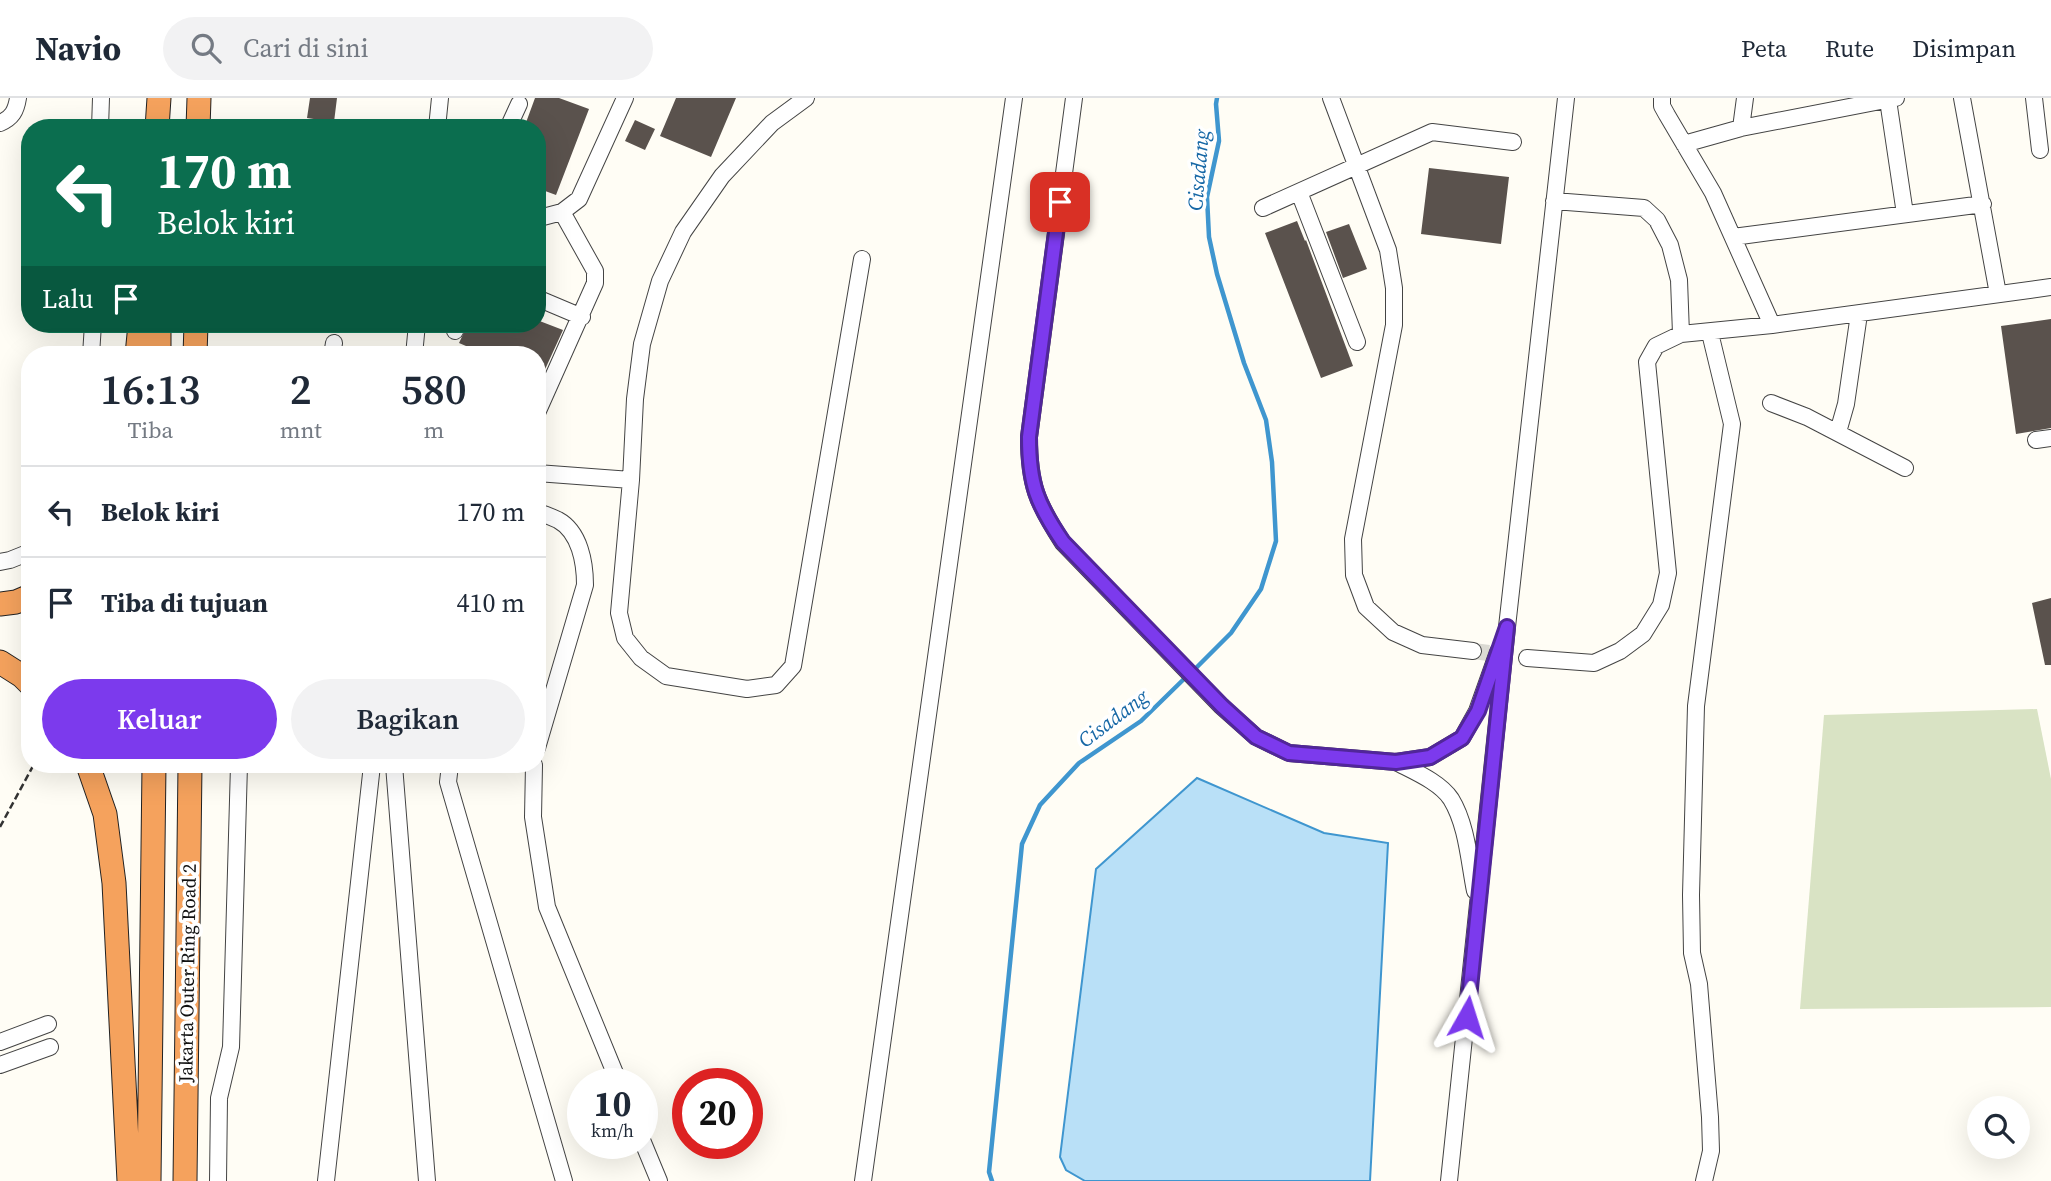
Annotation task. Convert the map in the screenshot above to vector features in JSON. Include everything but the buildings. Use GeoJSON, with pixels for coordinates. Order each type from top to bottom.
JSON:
{"type":"FeatureCollection","features":[{"type":"Feature","properties":{"kind":"highway"},"geometry":{"type":"LineString","coordinates":[[159,119],[160,98]]}},
{"type":"Feature","properties":{"kind":"highway"},"geometry":{"type":"LineString","coordinates":[[198,119],[199,98]]}},
{"type":"Feature","properties":{"kind":"highway"},"geometry":{"type":"LineString","coordinates":[[0,604],[21,600]]}},
{"type":"Feature","properties":{"kind":"highway"},"geometry":{"type":"LineString","coordinates":[[0,662],[21,675]]}},
{"type":"Feature","properties":{"kind":"highway"},"geometry":{"type":"LineString","coordinates":[[92,773],[105,814],[114,883],[129,1181]]}},
{"type":"Feature","properties":{"kind":"highway","name":"Jakarta Outer Ring Road 2"},"geometry":{"type":"LineString","coordinates":[[149,1181],[154,773]]}},
{"type":"Feature","properties":{"kind":"highway","name":"Jakarta Outer Ring Road 2"},"geometry":{"type":"LineString","coordinates":[[185,1181],[190,773]]}},
{"type":"Feature","properties":{"kind":"street"},"geometry":{"type":"LineString","coordinates":[[0,124],[10,119],[19,98]]}},
{"type":"Feature","properties":{"kind":"street"},"geometry":{"type":"LineString","coordinates":[[100,119],[101,98]]}},
{"type":"Feature","properties":{"kind":"street"},"geometry":{"type":"LineString","coordinates":[[439,119],[440,98]]}},
{"type":"Feature","properties":{"kind":"street"},"geometry":{"type":"LineString","coordinates":[[546,216],[562,212],[579,199],[625,98]]}},
{"type":"Feature","properties":{"kind":"street"},"geometry":{"type":"LineString","coordinates":[[806,98],[772,123],[722,177],[683,232],[660,281],[642,344],[635,399],[619,613],[625,638],[640,658],[666,676],[747,689],[776,685],[793,666],[862,259]]}},
{"type":"Feature","properties":{"kind":"street"},"geometry":{"type":"LineString","coordinates":[[863,1181],[1014,98]]}},
{"type":"Feature","properties":{"kind":"street"},"geometry":{"type":"LineString","coordinates":[[1074,98],[1029,437],[1029,470],[1042,511],[1063,542],[1222,706],[1256,737],[1289,753],[1396,762],[1430,757],[1462,738],[1478,711],[1507,627]]}},
{"type":"Feature","properties":{"kind":"street"},"geometry":{"type":"LineString","coordinates":[[1331,98],[1388,250],[1394,300],[1394,325],[1353,539],[1354,575],[1366,607],[1394,632],[1422,645],[1473,651]]}},
{"type":"Feature","properties":{"kind":"street"},"geometry":{"type":"LineString","coordinates":[[1449,1181],[1566,98]]}},
{"type":"Feature","properties":{"kind":"street"},"geometry":{"type":"LineString","coordinates":[[1662,98],[1662,106],[1699,168],[1772,326]]}},
{"type":"Feature","properties":{"kind":"street"},"geometry":{"type":"LineString","coordinates":[[1741,128],[1745,98]]}},
{"type":"Feature","properties":{"kind":"street"},"geometry":{"type":"LineString","coordinates":[[1962,98],[1998,294]]}},
{"type":"Feature","properties":{"kind":"street"},"geometry":{"type":"LineString","coordinates":[[2034,98],[2040,150]]}},
{"type":"Feature","properties":{"kind":"street"},"geometry":{"type":"LineString","coordinates":[[1684,144],[1741,128],[1892,99],[1905,214]]}},
{"type":"Feature","properties":{"kind":"street"},"geometry":{"type":"LineString","coordinates":[[512,119],[519,104]]}},
{"type":"Feature","properties":{"kind":"street"},"geometry":{"type":"LineString","coordinates":[[1263,208],[1432,132],[1513,142]]}},
{"type":"Feature","properties":{"kind":"street"},"geometry":{"type":"LineString","coordinates":[[1299,192],[1357,342]]}},
{"type":"Feature","properties":{"kind":"street"},"geometry":{"type":"LineString","coordinates":[[1554,201],[1644,208],[1657,220],[1670,245],[1679,280],[1681,334]]}},
{"type":"Feature","properties":{"kind":"street"},"geometry":{"type":"LineString","coordinates":[[1732,237],[1983,204]]}},
{"type":"Feature","properties":{"kind":"street"},"geometry":{"type":"LineString","coordinates":[[546,394],[595,283],[595,271],[562,212]]}},
{"type":"Feature","properties":{"kind":"street"},"geometry":{"type":"LineString","coordinates":[[1527,658],[1594,663],[1620,651],[1643,634],[1661,605],[1668,573],[1647,362],[1656,346],[1681,334],[1772,326],[2051,287]]}},
{"type":"Feature","properties":{"kind":"street"},"geometry":{"type":"LineString","coordinates":[[546,302],[582,317]]}},
{"type":"Feature","properties":{"kind":"street"},"geometry":{"type":"LineString","coordinates":[[1838,432],[1846,404],[1859,314]]}},
{"type":"Feature","properties":{"kind":"street"},"geometry":{"type":"LineString","coordinates":[[1704,1181],[1709,1165],[1711,1140],[1699,984],[1692,953],[1691,895],[1696,706],[1732,424],[1714,332]]}},
{"type":"Feature","properties":{"kind":"street"},"geometry":{"type":"LineString","coordinates":[[1771,404],[1838,432],[1905,468]]}},
{"type":"Feature","properties":{"kind":"street"},"geometry":{"type":"LineString","coordinates":[[546,474],[631,480]]}},
{"type":"Feature","properties":{"kind":"street"},"geometry":{"type":"LineString","coordinates":[[546,515],[561,521],[576,540],[585,563],[585,585],[546,717]]}},
{"type":"Feature","properties":{"kind":"street"},"geometry":{"type":"LineString","coordinates":[[0,562],[21,555]]}},
{"type":"Feature","properties":{"kind":"street"},"geometry":{"type":"LineString","coordinates":[[1396,762],[1426,778],[1450,797],[1461,824],[1478,907]]}},
{"type":"Feature","properties":{"kind":"street"},"geometry":{"type":"LineString","coordinates":[[218,1181],[219,1098],[231,1047],[239,773]]}},
{"type":"Feature","properties":{"kind":"street"},"geometry":{"type":"LineString","coordinates":[[326,1181],[371,773]]}},
{"type":"Feature","properties":{"kind":"street"},"geometry":{"type":"LineString","coordinates":[[395,773],[427,1181]]}},
{"type":"Feature","properties":{"kind":"street"},"geometry":{"type":"LineString","coordinates":[[449,773],[448,782],[564,1181]]}},
{"type":"Feature","properties":{"kind":"street"},"geometry":{"type":"LineString","coordinates":[[534,773],[533,817],[547,907],[613,1068]]}},
{"type":"Feature","properties":{"kind":"street"},"geometry":{"type":"LineString","coordinates":[[0,1042],[48,1024]]}},
{"type":"Feature","properties":{"kind":"street"},"geometry":{"type":"LineString","coordinates":[[0,1065],[50,1047]]}},
{"type":"Feature","properties":{"kind":"street"},"geometry":{"type":"LineString","coordinates":[[650,1159],[659,1181]]}},
{"type":"Feature","properties":{"kind":"path"},"geometry":{"type":"LineString","coordinates":[[0,827],[29,773]]}},
{"type":"Feature","properties":{"kind":"green space"},"geometry":{"type":"Polygon","coordinates":[[[2037,709],[2051,779],[2051,1007],[1800,1009],[1824,715],[2037,709]]]}},
{"type":"Feature","properties":{"kind":"water"},"geometry":{"type":"Polygon","coordinates":[[[1197,778],[1324,833],[1388,843],[1370,1181],[1085,1181],[1066,1170],[1060,1157],[1096,869],[1197,778]]]}},
{"type":"Feature","properties":{"kind":"waterway","name":"Cisadang"},"geometry":{"type":"LineString","coordinates":[[1193,671],[1231,633],[1261,589],[1276,541],[1272,462],[1266,420],[1244,363],[1217,274],[1209,237],[1207,197],[1219,141],[1217,98]]}},
{"type":"Feature","properties":{"kind":"waterway","name":"Cisadang"},"geometry":{"type":"LineString","coordinates":[[992,1181],[989,1172],[1022,844],[1040,805],[1079,763],[1141,721],[1186,677]]}},
{"type":"Feature","properties":{"kind":"tunnel"},"geometry":{"type":"LineString","coordinates":[[1473,651],[1527,658]]}},
{"type":"Feature","properties":{"kind":"route"},"geometry":{"type":"LineString","coordinates":[[1060,202],[1029,437],[1029,470],[1042,511],[1063,542],[1222,706],[1256,737],[1289,753],[1396,762],[1430,757],[1462,738],[1478,711],[1507,627],[1467,1017]]}}]}
